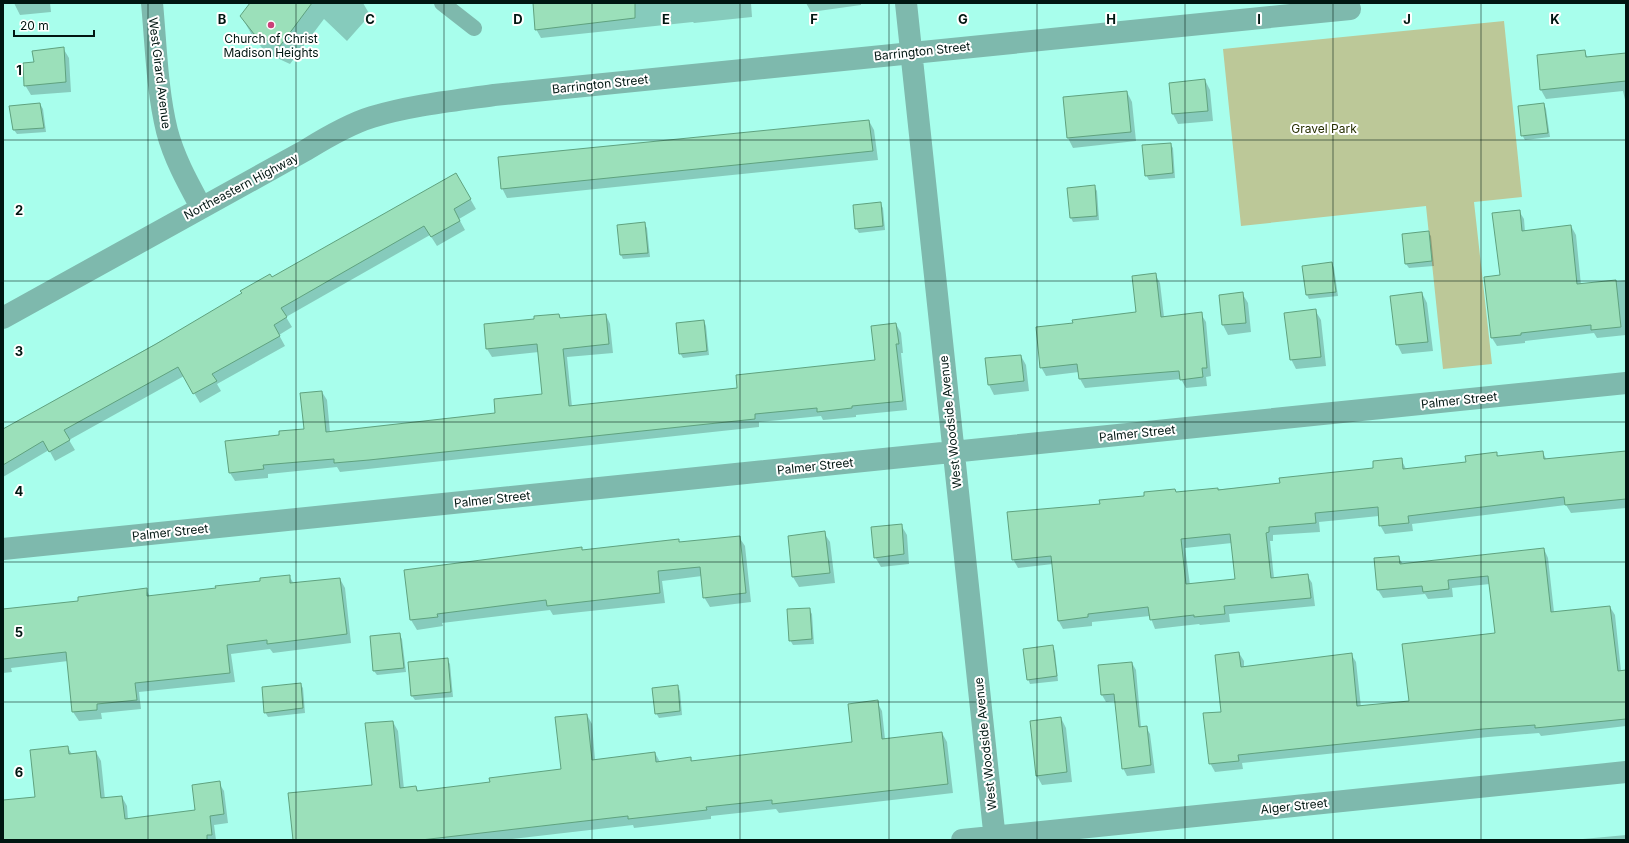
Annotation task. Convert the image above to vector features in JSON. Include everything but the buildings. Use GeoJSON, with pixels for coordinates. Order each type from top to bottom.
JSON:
{"type":"FeatureCollection","features":[{"type":"Feature","properties":{"kind":"street","name":"West Girard Avenue"},"geometry":{"type":"LineString","coordinates":[[152,3],[163,109],[167,132],[182,172],[201,207]]}},
{"type":"Feature","properties":{"kind":"street","name":"West Woodside Avenue"},"geometry":{"type":"LineString","coordinates":[[906,3],[994,838]]}},
{"type":"Feature","properties":{"kind":"street","name":"Barrington Street"},"geometry":{"type":"LineString","coordinates":[[494,95],[1350,9]]}},
{"type":"Feature","properties":{"kind":"street","name":"Northeastern Highway"},"geometry":{"type":"LineString","coordinates":[[3,318],[333,134],[371,117],[411,107],[494,95]]}},
{"type":"Feature","properties":{"kind":"street","name":"Palmer Street"},"geometry":{"type":"LineString","coordinates":[[3,549],[954,453],[1626,383]]}},
{"type":"Feature","properties":{"kind":"street","name":"Alger Street"},"geometry":{"type":"LineString","coordinates":[[962,840],[994,838],[1626,772]]}},
{"type":"Feature","properties":{"kind":"lane"},"geometry":{"type":"LineString","coordinates":[[442,3],[474,28]]}},
{"type":"Feature","properties":{"kind":"green space","name":"Gravel Park"},"geometry":{"type":"Polygon","coordinates":[[[1504,21],[1522,197],[1474,202],[1492,364],[1443,369],[1426,206],[1241,226],[1223,49],[1504,21]]]}},
{"type":"Feature","properties":{"kind":"place","name":"Church of Christ Madison Heights"},"geometry":{"type":"Point","coordinates":[271,25]}}]}
